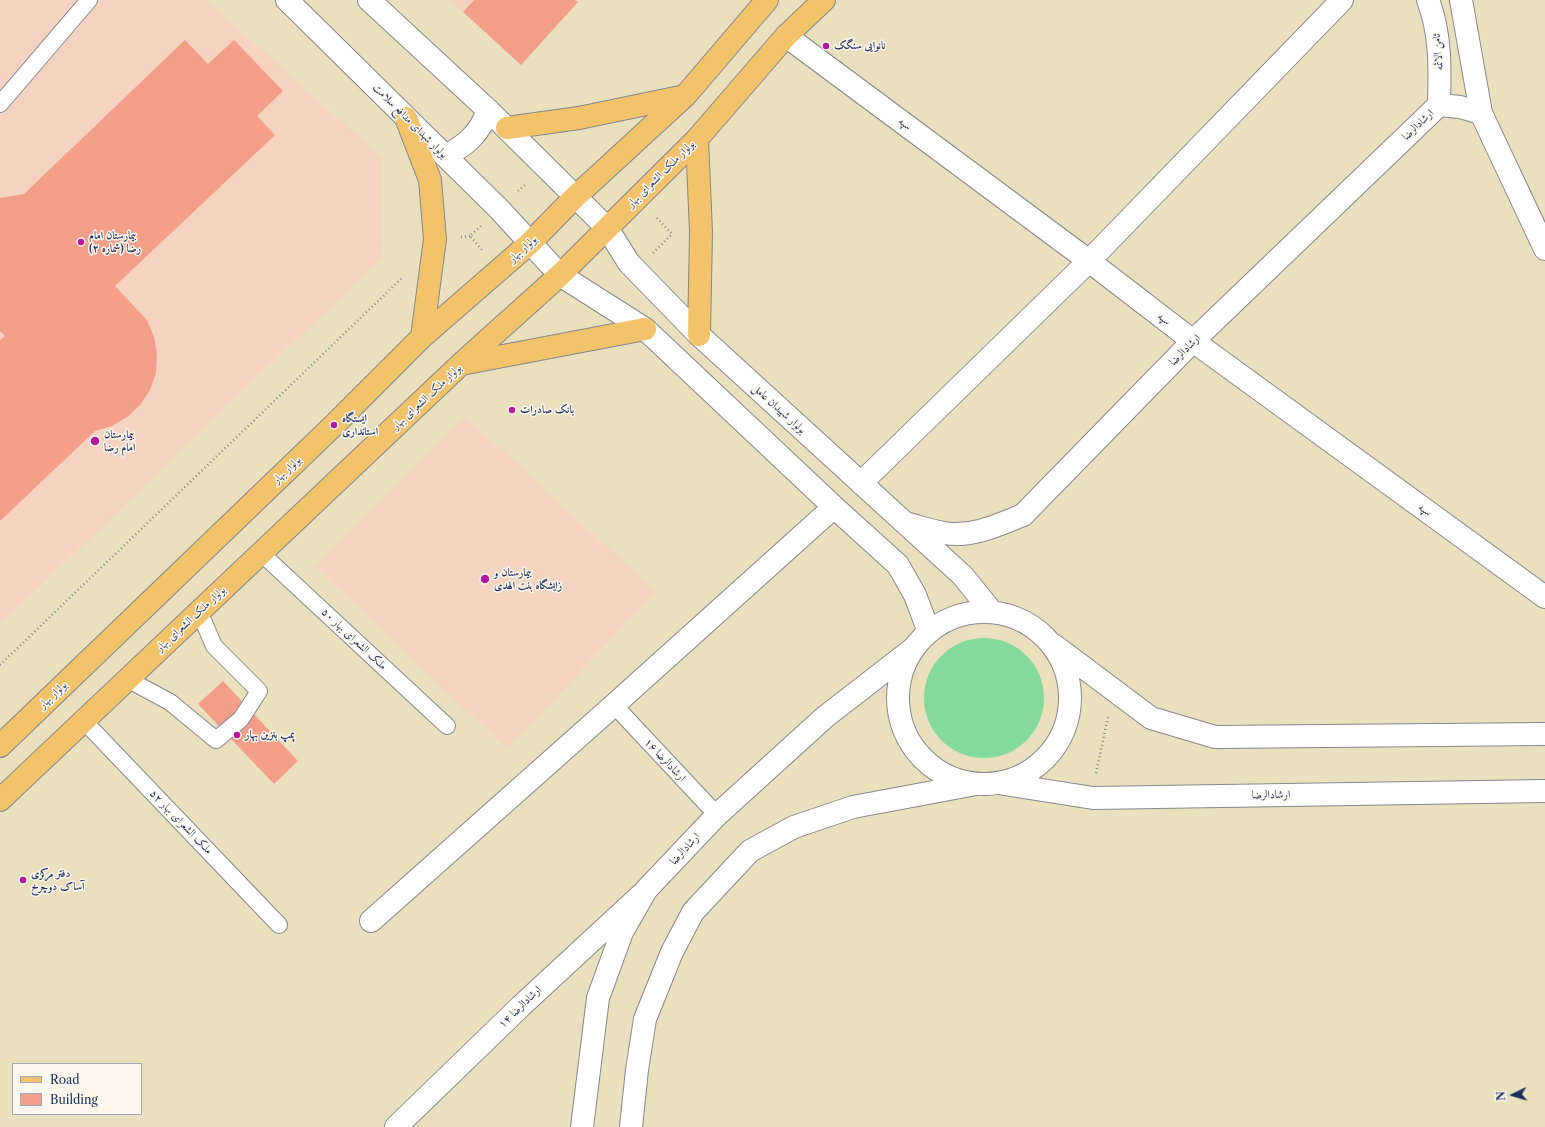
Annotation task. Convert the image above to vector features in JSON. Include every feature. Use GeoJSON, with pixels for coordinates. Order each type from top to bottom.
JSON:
{"type":"FeatureCollection","features":[{"type":"Feature","properties":{"kind":"main road"},"geometry":{"type":"LineString","coordinates":[[575,197],[685,96],[767,0]]}},
{"type":"Feature","properties":{"kind":"main road","name":"بولوار ملک الشعرای بهار"},"geometry":{"type":"LineString","coordinates":[[0,800],[461,364],[560,275],[697,139],[786,36],[824,0]]}},
{"type":"Feature","properties":{"kind":"main road"},"geometry":{"type":"LineString","coordinates":[[507,128],[579,118],[685,96]]}},
{"type":"Feature","properties":{"kind":"main road"},"geometry":{"type":"LineString","coordinates":[[406,118],[430,180],[435,239],[422,337]]}},
{"type":"Feature","properties":{"kind":"main road"},"geometry":{"type":"LineString","coordinates":[[697,139],[701,232],[699,335]]}},
{"type":"Feature","properties":{"kind":"main road","name":"بولوار بهار"},"geometry":{"type":"LineString","coordinates":[[0,746],[334,425],[422,337],[530,243],[575,197]]}},
{"type":"Feature","properties":{"kind":"main road"},"geometry":{"type":"LineString","coordinates":[[461,364],[645,329]]}},
{"type":"Feature","properties":{"kind":"street","name":"بولوار شهدای مدافع سلامت"},"geometry":{"type":"LineString","coordinates":[[288,0],[530,243]]}},
{"type":"Feature","properties":{"kind":"street"},"geometry":{"type":"LineString","coordinates":[[369,0],[507,128],[575,197]]}},
{"type":"Feature","properties":{"kind":"street"},"geometry":{"type":"LineString","coordinates":[[861,483],[1089,261],[1342,0]]}},
{"type":"Feature","properties":{"kind":"street","name":"ثامن الائمه"},"geometry":{"type":"LineString","coordinates":[[1428,0],[1433,14],[1440,53],[1439,105]]}},
{"type":"Feature","properties":{"kind":"street"},"geometry":{"type":"LineString","coordinates":[[1461,0],[1481,113],[1545,249]]}},
{"type":"Feature","properties":{"kind":"street","name":"سپه"},"geometry":{"type":"LineString","coordinates":[[786,36],[1089,261],[1193,341],[1545,597]]}},
{"type":"Feature","properties":{"kind":"street"},"geometry":{"type":"LineString","coordinates":[[1439,105],[1460,107],[1481,113]]}},
{"type":"Feature","properties":{"kind":"street","name":"ارشادالرضا"},"geometry":{"type":"LineString","coordinates":[[905,523],[945,533],[966,534],[994,526],[1023,515],[1193,341],[1439,105]]}},
{"type":"Feature","properties":{"kind":"street"},"geometry":{"type":"LineString","coordinates":[[445,156],[463,146],[478,133],[488,110]]}},
{"type":"Feature","properties":{"kind":"street","name":"بولوار شهیدان عامل"},"geometry":{"type":"LineString","coordinates":[[575,197],[606,228],[630,262],[699,335],[963,576],[992,612]]}},
{"type":"Feature","properties":{"kind":"street"},"geometry":{"type":"LineString","coordinates":[[530,243],[560,275],[645,329],[834,507],[898,565],[915,595],[929,632]]}},
{"type":"Feature","properties":{"kind":"street"},"geometry":{"type":"LineString","coordinates":[[371,921],[834,507]]}},
{"type":"Feature","properties":{"kind":"street"},"geometry":{"type":"LineString","coordinates":[[976,784],[954,779],[934,769],[918,753],[906,734],[899,712],[898,690],[903,668],[914,648],[929,632],[948,620],[969,613],[992,612],[1014,617],[1034,627],[1050,643],[1125,697],[1151,718],[1215,737],[1545,734]]}},
{"type":"Feature","properties":{"kind":"street"},"geometry":{"type":"LineString","coordinates":[[631,1127],[637,1070],[645,1019],[672,952],[693,912],[750,852],[794,827],[853,807],[976,784],[998,783],[1020,776],[1039,764],[1054,748],[1065,728],[1070,706],[1069,683],[1062,662],[1050,643]]}},
{"type":"Feature","properties":{"kind":"street","name":"ارشادالرضا"},"geometry":{"type":"LineString","coordinates":[[582,1127],[598,998],[622,932],[646,890],[717,814],[824,717],[914,648]]}},
{"type":"Feature","properties":{"kind":"street","name":"ارشادالرضا"},"geometry":{"type":"LineString","coordinates":[[998,783],[1093,798],[1545,791]]}},
{"type":"Feature","properties":{"kind":"street","name":"ارشادالرضا ۱۴"},"geometry":{"type":"LineString","coordinates":[[396,1127],[521,1006],[646,890]]}},
{"type":"Feature","properties":{"kind":"lane"},"geometry":{"type":"LineString","coordinates":[[0,104],[89,0]]}},
{"type":"Feature","properties":{"kind":"lane","name":"ملک الشعرای بهار ۵۰"},"geometry":{"type":"LineString","coordinates":[[261,553],[447,726]]}},
{"type":"Feature","properties":{"kind":"lane"},"geometry":{"type":"LineString","coordinates":[[127,679],[170,702],[216,740],[241,719],[259,691],[214,646],[199,611]]}},
{"type":"Feature","properties":{"kind":"lane","name":"ارشادالرضا ۱۶"},"geometry":{"type":"LineString","coordinates":[[614,705],[717,814]]}},
{"type":"Feature","properties":{"kind":"lane","name":"ملک الشعرای بهار ۵۲"},"geometry":{"type":"LineString","coordinates":[[83,720],[279,924]]}},
{"type":"Feature","properties":{"kind":"path"},"geometry":{"type":"LineString","coordinates":[[0,665],[384,297],[405,274]]}},
{"type":"Feature","properties":{"kind":"path"},"geometry":{"type":"LineString","coordinates":[[1093,798],[1095,776],[1109,712],[1125,697]]}},
{"type":"Feature","properties":{"kind":"shaded area","name":"بیمارستان امام رضا"},"geometry":{"type":"Polygon","coordinates":[[[0,0],[207,0],[381,157],[382,257],[0,625],[0,0]]]}},
{"type":"Feature","properties":{"kind":"shaded area"},"geometry":{"type":"Polygon","coordinates":[[[450,0],[474,0],[463,12],[450,0]]]}},
{"type":"Feature","properties":{"kind":"shaded area","name":"بیمارستان و زایشگاه بنت الهدی"},"geometry":{"type":"Polygon","coordinates":[[[465,416],[656,592],[507,749],[314,566],[465,416]]]}},
{"type":"Feature","properties":{"kind":"green space"},"geometry":{"type":"Polygon","coordinates":[[[984,638],[1007,642],[1027,655],[1040,675],[1044,698],[1040,721],[1027,741],[1007,754],[984,758],[961,754],[941,741],[928,721],[924,698],[928,675],[941,655],[961,642],[984,638]]]}},
{"type":"Feature","properties":{"kind":"building"},"geometry":{"type":"Polygon","coordinates":[[[474,0],[575,0],[578,2],[521,65],[463,12],[474,0]]]}},
{"type":"Feature","properties":{"kind":"building","name":"بیمارستان امام رضا (شماره ۲)"},"geometry":{"type":"Polygon","coordinates":[[[185,40],[208,64],[234,40],[283,91],[257,116],[275,135],[115,286],[147,320],[154,337],[157,354],[156,373],[150,390],[140,405],[127,417],[112,426],[95,431],[0,521],[0,340],[5,336],[0,331],[0,198],[24,194],[185,40]]]}},
{"type":"Feature","properties":{"kind":"building"},"geometry":{"type":"Polygon","coordinates":[[[223,681],[298,761],[274,784],[198,704],[223,681]]]}},
{"type":"Feature","properties":{"kind":"place","name":"نانوایی سنگک"},"geometry":{"type":"Point","coordinates":[826,46]}},
{"type":"Feature","properties":{"kind":"place","name":"بیمارستان امام رضا (شماره ۲)"},"geometry":{"type":"Point","coordinates":[81,242]}},
{"type":"Feature","properties":{"kind":"place","name":"بانک صادرات"},"geometry":{"type":"Point","coordinates":[512,410]}},
{"type":"Feature","properties":{"kind":"place","name":"ایستگاه استانداری"},"geometry":{"type":"Point","coordinates":[334,425]}},
{"type":"Feature","properties":{"kind":"place","name":"بیمارستان امام رضا"},"geometry":{"type":"Point","coordinates":[95,441]}},
{"type":"Feature","properties":{"kind":"place","name":"بیمارستان و زایشگاه بنت الهدی"},"geometry":{"type":"Point","coordinates":[485,579]}},
{"type":"Feature","properties":{"kind":"place","name":"پمپ بنزین بهار"},"geometry":{"type":"Point","coordinates":[237,735]}},
{"type":"Feature","properties":{"kind":"place","name":"دفتر مرکزی آساک دوچرخ"},"geometry":{"type":"Point","coordinates":[23,880]}}]}
